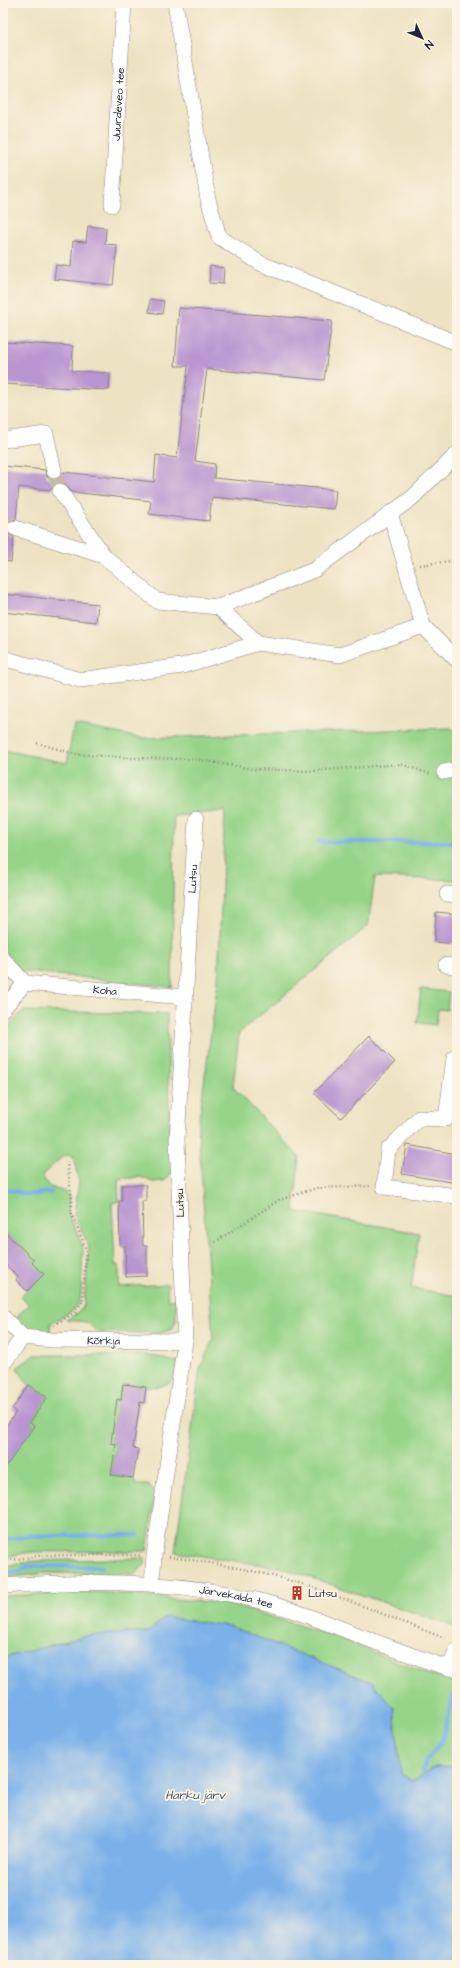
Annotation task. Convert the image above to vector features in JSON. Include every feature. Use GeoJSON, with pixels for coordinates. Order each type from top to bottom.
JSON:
{"type":"FeatureCollection","features":[{"type":"Feature","properties":{"kind":"street","name":"Juurdeveo tee"},"geometry":{"type":"LineString","coordinates":[[112,205],[124,3]]}},
{"type":"Feature","properties":{"kind":"street"},"geometry":{"type":"LineString","coordinates":[[174,3],[208,199],[219,237],[260,263],[457,343]]}},
{"type":"Feature","properties":{"kind":"street"},"geometry":{"type":"LineString","coordinates":[[3,440],[46,434],[54,471]]}},
{"type":"Feature","properties":{"kind":"street"},"geometry":{"type":"LineString","coordinates":[[60,491],[104,556],[157,601],[218,607],[314,570],[412,498],[457,454]]}},
{"type":"Feature","properties":{"kind":"street"},"geometry":{"type":"LineString","coordinates":[[390,513],[423,626],[457,660]]}},
{"type":"Feature","properties":{"kind":"street"},"geometry":{"type":"LineString","coordinates":[[15,528],[104,556]]}},
{"type":"Feature","properties":{"kind":"street"},"geometry":{"type":"LineString","coordinates":[[218,607],[258,643]]}},
{"type":"Feature","properties":{"kind":"street"},"geometry":{"type":"LineString","coordinates":[[3,658],[80,680],[182,666],[258,643],[340,655],[423,626]]}},
{"type":"Feature","properties":{"kind":"street","name":"Lutsu"},"geometry":{"type":"LineString","coordinates":[[152,1584],[154,1556],[184,1341],[177,1139],[196,819]]}},
{"type":"Feature","properties":{"kind":"street"},"geometry":{"type":"LineString","coordinates":[[3,959],[25,983],[3,1009]]}},
{"type":"Feature","properties":{"kind":"street","name":"Koha"},"geometry":{"type":"LineString","coordinates":[[25,983],[185,997]]}},
{"type":"Feature","properties":{"kind":"street"},"geometry":{"type":"LineString","coordinates":[[457,1058],[454,1058],[451,1120],[419,1118],[388,1150],[384,1187],[457,1196]]}},
{"type":"Feature","properties":{"kind":"street"},"geometry":{"type":"LineString","coordinates":[[3,1317],[23,1337],[3,1364]]}},
{"type":"Feature","properties":{"kind":"street","name":"Kõrkja"},"geometry":{"type":"LineString","coordinates":[[23,1337],[52,1340],[184,1341]]}},
{"type":"Feature","properties":{"kind":"street","name":"Järvekalda tee"},"geometry":{"type":"LineString","coordinates":[[3,1586],[41,1583],[97,1582],[152,1584],[226,1594],[256,1600],[453,1669]]}},
{"type":"Feature","properties":{"kind":"street"},"geometry":{"type":"LineString","coordinates":[[453,1669],[457,1650]]}},
{"type":"Feature","properties":{"kind":"path"},"geometry":{"type":"LineString","coordinates":[[436,562],[457,560]]}},
{"type":"Feature","properties":{"kind":"path"},"geometry":{"type":"LineString","coordinates":[[37,743],[75,754],[132,758],[194,759],[253,769],[311,771],[401,764],[431,774],[450,770]]}},
{"type":"Feature","properties":{"kind":"path"},"geometry":{"type":"LineString","coordinates":[[52,1340],[54,1323],[74,1313],[83,1301],[86,1249],[72,1214],[72,1201],[67,1162]]}},
{"type":"Feature","properties":{"kind":"path"},"geometry":{"type":"LineString","coordinates":[[215,1242],[280,1200],[317,1188],[356,1186],[384,1187]]}},
{"type":"Feature","properties":{"kind":"path"},"geometry":{"type":"LineString","coordinates":[[167,1557],[168,1549]]}},
{"type":"Feature","properties":{"kind":"green space"},"geometry":{"type":"Polygon","coordinates":[[[74,725],[142,738],[451,728],[457,733],[457,880],[375,877],[368,926],[239,1033],[233,1087],[299,1157],[294,1211],[419,1233],[411,1288],[457,1296],[457,1620],[455,1627],[283,1568],[175,1552],[200,1369],[213,1339],[198,1127],[218,981],[225,811],[174,816],[172,987],[20,971],[3,977],[3,750],[67,763],[74,725]]]}},
{"type":"Feature","properties":{"kind":"green space"},"geometry":{"type":"Polygon","coordinates":[[[421,989],[449,992],[447,1010],[438,1009],[436,1025],[417,1023],[421,989]]]}},
{"type":"Feature","properties":{"kind":"green space"},"geometry":{"type":"Polygon","coordinates":[[[23,1011],[167,1014],[170,1153],[173,1172],[164,1181],[152,1182],[141,1177],[118,1179],[119,1201],[112,1203],[115,1265],[119,1265],[119,1287],[168,1284],[167,1300],[176,1299],[176,1321],[172,1329],[161,1333],[97,1332],[87,1322],[66,1320],[78,1313],[84,1305],[89,1247],[74,1214],[79,1183],[73,1156],[64,1155],[42,1175],[48,1186],[65,1192],[69,1196],[68,1213],[83,1247],[81,1294],[79,1303],[72,1311],[51,1323],[50,1333],[28,1332],[16,1321],[20,1313],[29,1305],[21,1297],[43,1274],[32,1263],[34,1260],[3,1230],[3,1033],[23,1011]]]}},
{"type":"Feature","properties":{"kind":"green space"},"geometry":{"type":"Polygon","coordinates":[[[34,1355],[151,1355],[178,1363],[174,1380],[162,1386],[156,1387],[123,1384],[121,1400],[117,1400],[111,1443],[116,1444],[111,1475],[133,1478],[136,1485],[149,1485],[155,1494],[147,1551],[31,1552],[3,1557],[3,1465],[34,1426],[30,1423],[47,1397],[29,1385],[17,1368],[34,1355]]]}},
{"type":"Feature","properties":{"kind":"green space"},"geometry":{"type":"Polygon","coordinates":[[[144,1558],[146,1563],[136,1574],[46,1573],[3,1578],[3,1566],[34,1561],[144,1558]]]}},
{"type":"Feature","properties":{"kind":"green space"},"geometry":{"type":"Polygon","coordinates":[[[98,1592],[230,1604],[330,1635],[431,1675],[457,1679],[457,1767],[435,1767],[413,1781],[400,1774],[394,1708],[165,1617],[149,1632],[90,1635],[3,1658],[3,1596],[98,1592]]]}},
{"type":"Feature","properties":{"kind":"water","name":"Harku järv"},"geometry":{"type":"Polygon","coordinates":[[[165,1617],[229,1626],[372,1682],[394,1708],[401,1774],[413,1781],[435,1767],[457,1767],[457,1965],[3,1965],[3,1658],[90,1635],[149,1632],[165,1617]]]}},
{"type":"Feature","properties":{"kind":"building"},"geometry":{"type":"Polygon","coordinates":[[[88,226],[106,228],[105,244],[117,245],[113,285],[54,279],[56,265],[71,267],[73,241],[86,242],[88,226]]]}},
{"type":"Feature","properties":{"kind":"building"},"geometry":{"type":"Polygon","coordinates":[[[210,266],[224,268],[223,284],[209,283],[210,266]]]}},
{"type":"Feature","properties":{"kind":"building"},"geometry":{"type":"Polygon","coordinates":[[[150,299],[164,301],[162,314],[149,312],[150,299]]]}},
{"type":"Feature","properties":{"kind":"building"},"geometry":{"type":"Polygon","coordinates":[[[179,308],[332,321],[324,380],[207,369],[195,461],[215,464],[214,478],[336,490],[334,509],[212,497],[209,521],[149,514],[151,501],[72,492],[64,483],[60,482],[55,484],[51,490],[19,487],[16,519],[9,521],[6,526],[8,534],[14,537],[11,562],[3,561],[4,466],[45,470],[47,477],[52,480],[60,478],[63,472],[154,482],[156,455],[177,458],[188,366],[175,366],[179,308]]]}},
{"type":"Feature","properties":{"kind":"building"},"geometry":{"type":"Polygon","coordinates":[[[3,342],[73,346],[72,371],[110,373],[109,390],[3,384],[3,342]]]}},
{"type":"Feature","properties":{"kind":"building"},"geometry":{"type":"Polygon","coordinates":[[[3,594],[98,604],[96,622],[3,612],[3,594]]]}},
{"type":"Feature","properties":{"kind":"building"},"geometry":{"type":"Polygon","coordinates":[[[436,912],[457,914],[457,944],[434,942],[436,912]]]}},
{"type":"Feature","properties":{"kind":"building"},"geometry":{"type":"Polygon","coordinates":[[[369,1036],[395,1062],[341,1118],[314,1093],[369,1036]]]}},
{"type":"Feature","properties":{"kind":"building"},"geometry":{"type":"Polygon","coordinates":[[[407,1145],[457,1154],[457,1183],[402,1174],[407,1145]]]}},
{"type":"Feature","properties":{"kind":"building"},"geometry":{"type":"Polygon","coordinates":[[[122,1185],[146,1185],[146,1201],[142,1201],[143,1246],[147,1246],[147,1276],[126,1277],[125,1246],[120,1246],[119,1201],[122,1201],[122,1185]]]}},
{"type":"Feature","properties":{"kind":"building"},"geometry":{"type":"Polygon","coordinates":[[[3,1230],[34,1260],[32,1263],[44,1274],[27,1291],[16,1280],[18,1277],[3,1262],[3,1230]]]}},
{"type":"Feature","properties":{"kind":"building"},"geometry":{"type":"Polygon","coordinates":[[[123,1384],[146,1387],[144,1403],[140,1402],[133,1448],[138,1449],[133,1478],[111,1475],[116,1444],[111,1443],[117,1399],[121,1400],[123,1384]]]}},
{"type":"Feature","properties":{"kind":"building"},"geometry":{"type":"Polygon","coordinates":[[[29,1385],[47,1397],[30,1423],[34,1426],[3,1471],[3,1431],[16,1412],[12,1409],[29,1385]]]}},
{"type":"Feature","properties":{"kind":"waterway"},"geometry":{"type":"LineString","coordinates":[[318,842],[457,842]]}},
{"type":"Feature","properties":{"kind":"waterway"},"geometry":{"type":"LineString","coordinates":[[6,1189],[29,1195],[51,1192]]}},
{"type":"Feature","properties":{"kind":"waterway"},"geometry":{"type":"LineString","coordinates":[[3,1540],[28,1536],[138,1535]]}},
{"type":"Feature","properties":{"kind":"waterway"},"geometry":{"type":"LineString","coordinates":[[3,1574],[21,1571],[27,1566],[102,1567]]}},
{"type":"Feature","properties":{"kind":"waterway"},"geometry":{"type":"LineString","coordinates":[[423,1774],[425,1762],[441,1743],[454,1694]]}},
{"type":"Feature","properties":{"kind":"tunnel"},"geometry":{"type":"LineString","coordinates":[[54,471],[60,491]]}},
{"type":"Feature","properties":{"kind":"tunnel"},"geometry":{"type":"LineString","coordinates":[[3,524],[15,528]]}},
{"type":"Feature","properties":{"kind":"place","name":"Lutsu"},"geometry":{"type":"Point","coordinates":[297,1593]}}]}
